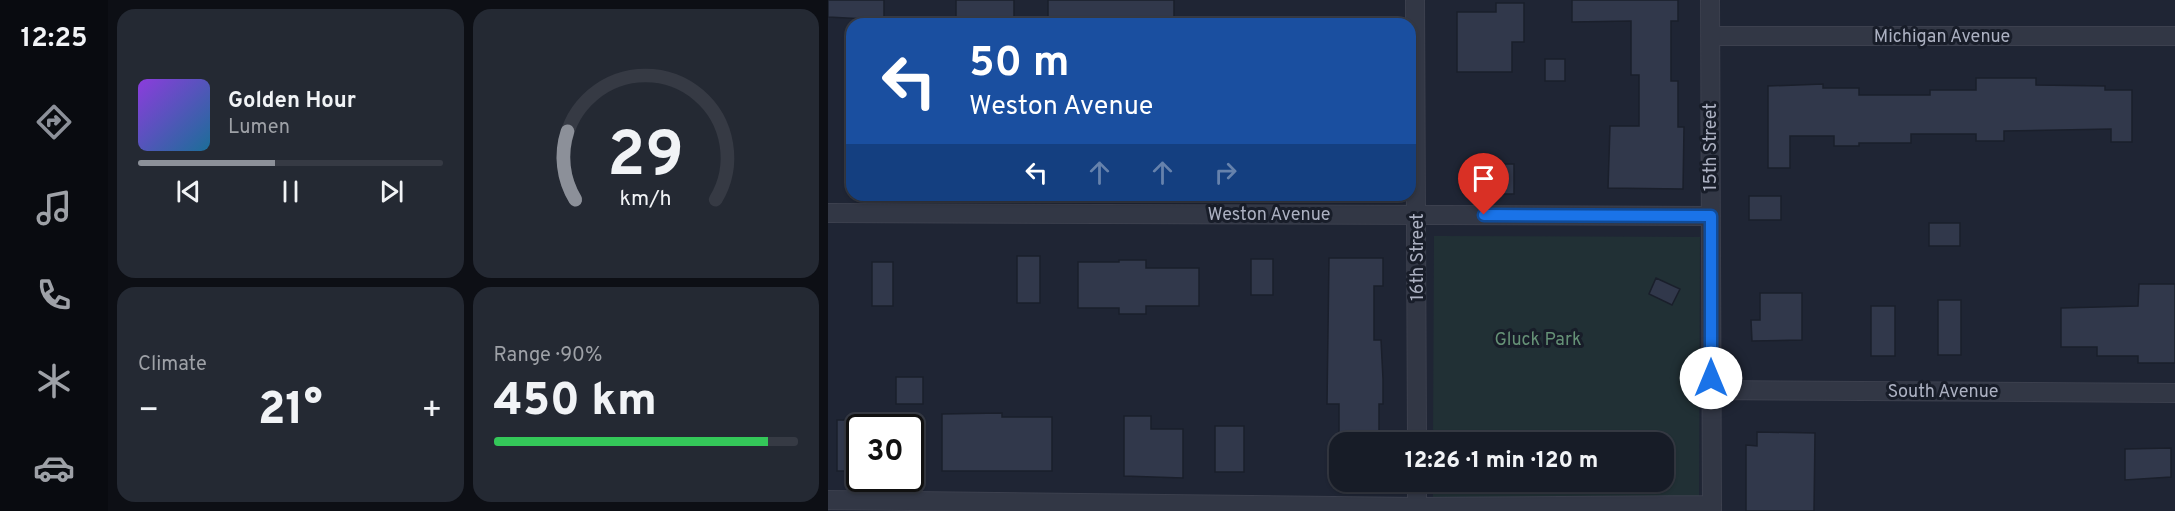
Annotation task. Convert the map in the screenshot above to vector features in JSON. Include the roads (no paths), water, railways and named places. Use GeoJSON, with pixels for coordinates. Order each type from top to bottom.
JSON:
{"type":"FeatureCollection","features":[{"type":"Feature","properties":{"kind":"street","name":"16th Street"},"geometry":{"type":"LineString","coordinates":[[1415,0],[1415,18]]}},
{"type":"Feature","properties":{"kind":"street","name":"15th Street"},"geometry":{"type":"LineString","coordinates":[[1710,0],[1712,508]]}},
{"type":"Feature","properties":{"kind":"street","name":"Michigan Avenue"},"geometry":{"type":"LineString","coordinates":[[1710,36],[2175,36]]}},
{"type":"Feature","properties":{"kind":"street","name":"16th Street"},"geometry":{"type":"LineString","coordinates":[[1416,107],[1417,432]]}},
{"type":"Feature","properties":{"kind":"street","name":"Weston Avenue"},"geometry":{"type":"LineString","coordinates":[[828,213],[1711,216]]}},
{"type":"Feature","properties":{"kind":"street","name":"South Avenue"},"geometry":{"type":"LineString","coordinates":[[1711,390],[2175,393]]}},
{"type":"Feature","properties":{"kind":"street"},"geometry":{"type":"LineString","coordinates":[[1417,492],[1417,509]]}},
{"type":"Feature","properties":{"kind":"street"},"geometry":{"type":"LineString","coordinates":[[828,500],[1417,509],[1712,508]]}},
{"type":"Feature","properties":{"kind":"park label","name":"Gluck Park"},"geometry":{"type":"Point","coordinates":[1538,339]}}]}
